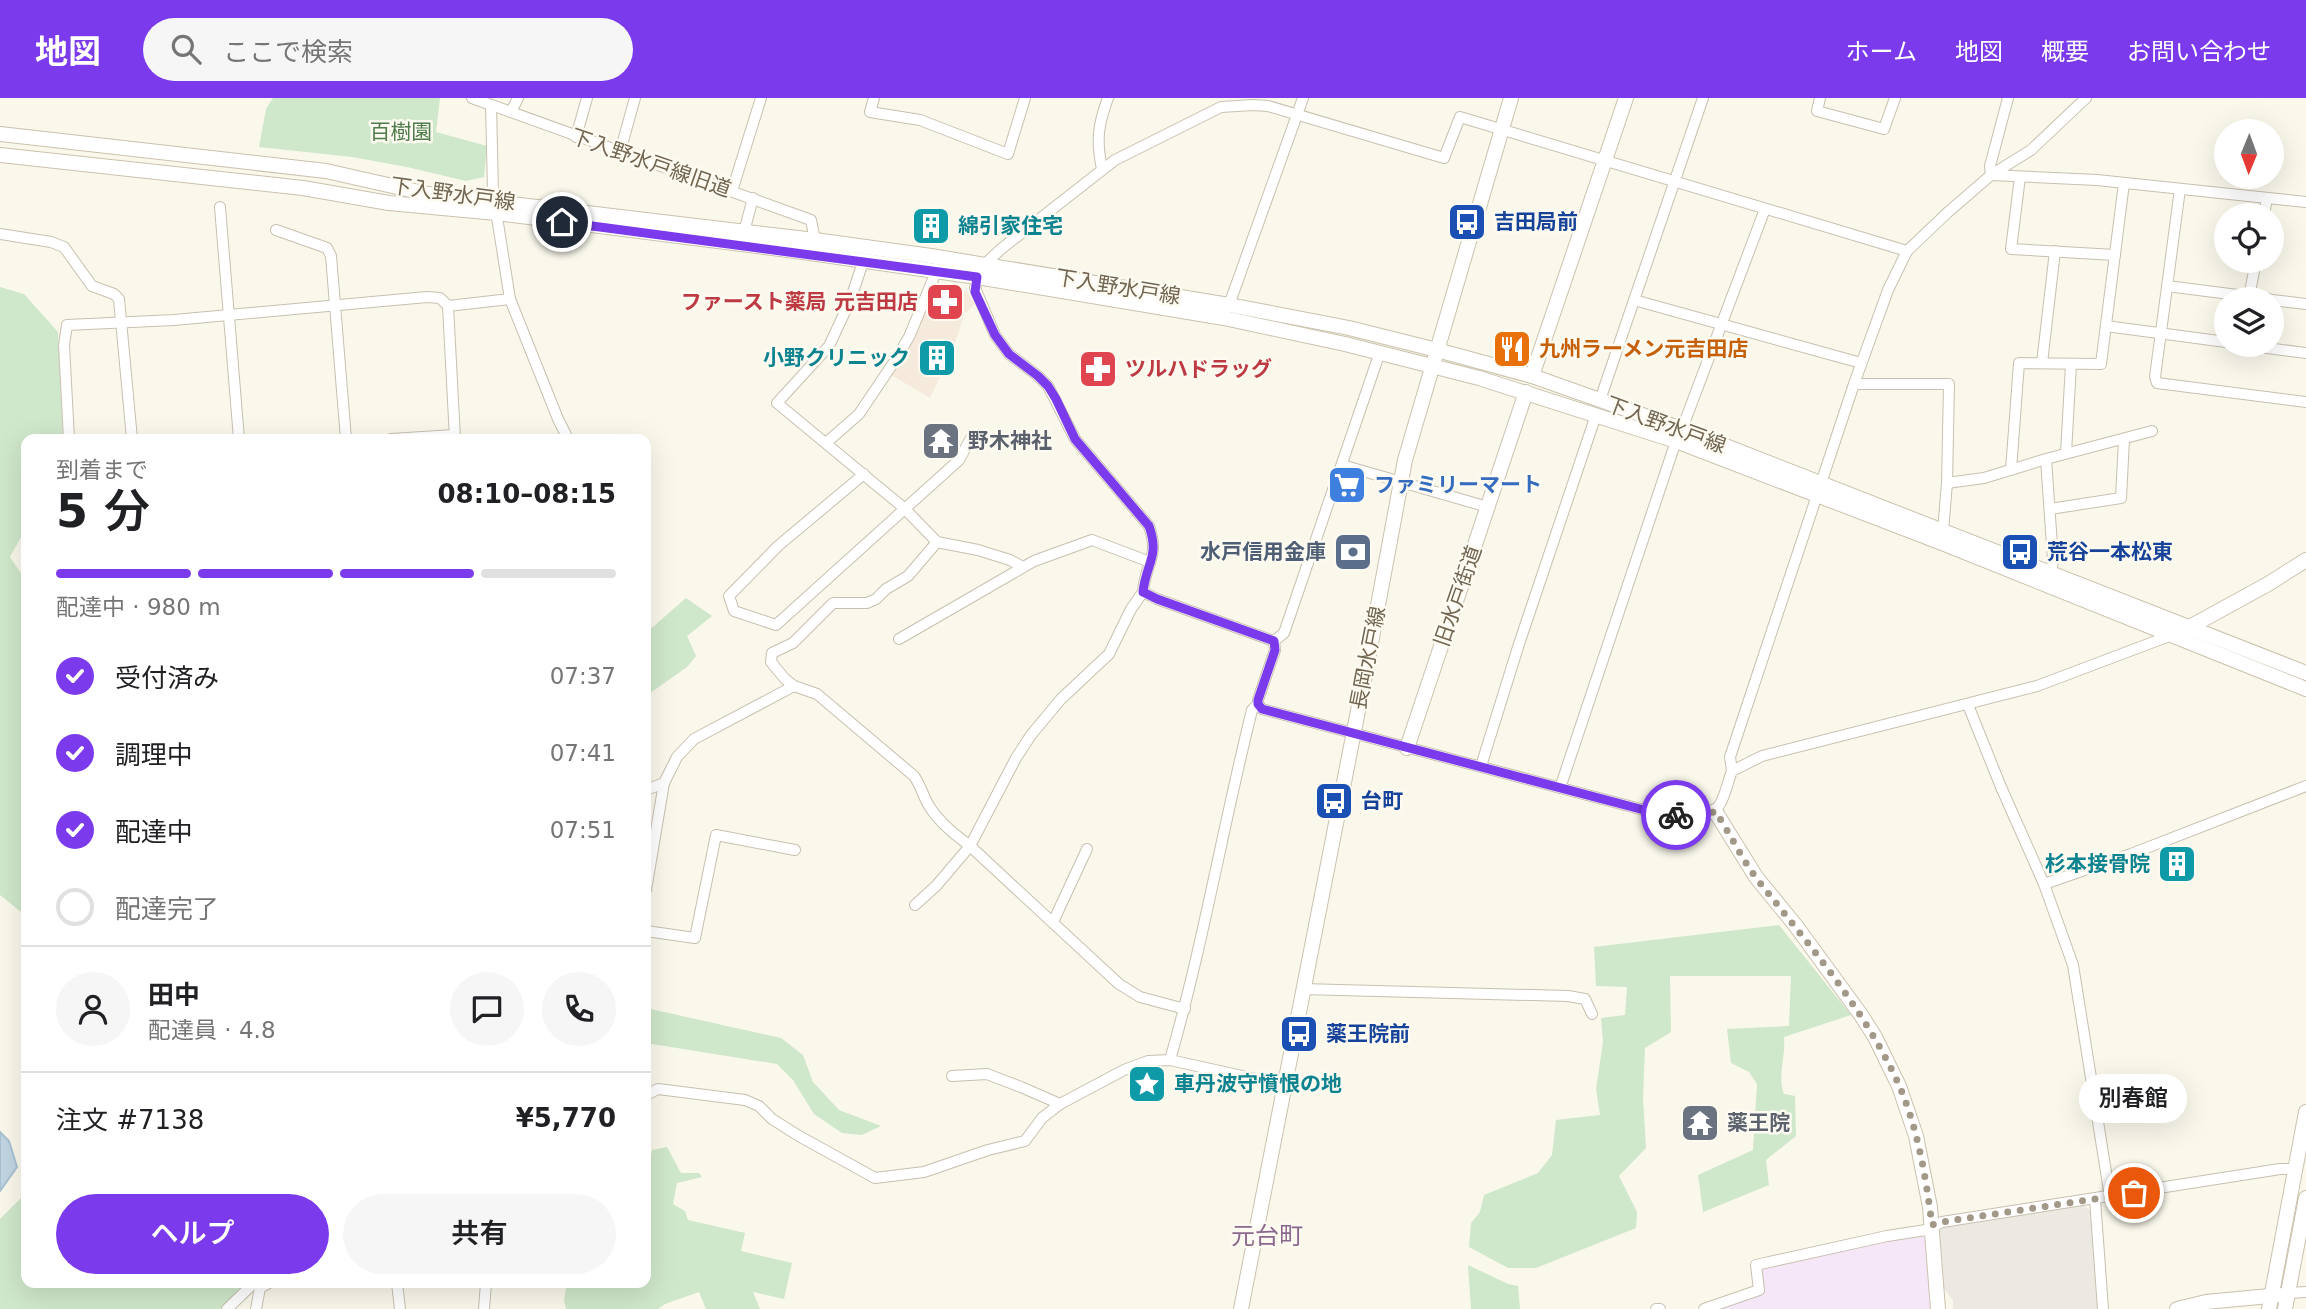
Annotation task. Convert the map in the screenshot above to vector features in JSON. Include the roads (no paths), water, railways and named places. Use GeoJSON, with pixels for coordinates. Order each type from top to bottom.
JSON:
{"type":"FeatureCollection","features":[{"type":"Feature","properties":{"kind":"main road","name":"長岡水戸線"},"geometry":{"type":"LineString","coordinates":[[1241,1309],[1383,584],[1400,482],[1411,436],[1511,98]]}},
{"type":"Feature","properties":{"kind":"main road"},"geometry":{"type":"LineString","coordinates":[[1532,376],[1626,98]]}},
{"type":"Feature","properties":{"kind":"main road","name":"下入野水戸線"},"geometry":{"type":"LineString","coordinates":[[0,134],[326,171],[495,207],[863,262],[936,272],[981,271],[1229,305],[1349,328],[1437,349],[1532,376],[1600,400],[1679,435],[1819,489],[2306,689]]}},
{"type":"Feature","properties":{"kind":"main road","name":"下入野水戸線"},"geometry":{"type":"LineString","coordinates":[[0,155],[303,188],[389,203],[495,207],[814,240],[1224,318],[1380,352],[1526,392],[1596,415],[1679,435]]}},
{"type":"Feature","properties":{"kind":"main road","name":"旧水戸街道"},"geometry":{"type":"LineString","coordinates":[[1407,748],[1526,392]]}},
{"type":"Feature","properties":{"kind":"main road","name":"下入野水戸線"},"geometry":{"type":"LineString","coordinates":[[1819,489],[1943,531],[2306,673]]}},
{"type":"Feature","properties":{"kind":"main road"},"geometry":{"type":"LineString","coordinates":[[2172,635],[2268,584],[2306,560]]}},
{"type":"Feature","properties":{"kind":"main road"},"geometry":{"type":"LineString","coordinates":[[1715,811],[1756,877],[1796,926],[1875,1037],[1899,1086],[1913,1125],[1932,1225],[1938,1309]]}},
{"type":"Feature","properties":{"kind":"main road"},"geometry":{"type":"LineString","coordinates":[[2270,1303],[2306,1112]]}},
{"type":"Feature","properties":{"kind":"main road"},"geometry":{"type":"LineString","coordinates":[[2285,1309],[2306,1198]]}},
{"type":"Feature","properties":{"kind":"main road"},"geometry":{"type":"LineString","coordinates":[[2177,1309],[2206,1302],[2270,1303],[2288,1293]]}},
{"type":"Feature","properties":{"kind":"street","name":"下入野水戸線旧道"},"geometry":{"type":"LineString","coordinates":[[472,98],[811,220],[814,240]]}},
{"type":"Feature","properties":{"kind":"street"},"geometry":{"type":"LineString","coordinates":[[511,112],[518,98]]}},
{"type":"Feature","properties":{"kind":"street"},"geometry":{"type":"LineString","coordinates":[[576,137],[587,98]]}},
{"type":"Feature","properties":{"kind":"street"},"geometry":{"type":"LineString","coordinates":[[621,152],[635,98]]}},
{"type":"Feature","properties":{"kind":"street"},"geometry":{"type":"LineString","coordinates":[[732,191],[761,98]]}},
{"type":"Feature","properties":{"kind":"street"},"geometry":{"type":"LineString","coordinates":[[874,98],[870,112],[920,120],[1008,154],[1025,98]]}},
{"type":"Feature","properties":{"kind":"street"},"geometry":{"type":"LineString","coordinates":[[1102,169],[1097,147],[1098,132],[1108,98]]}},
{"type":"Feature","properties":{"kind":"street"},"geometry":{"type":"LineString","coordinates":[[1229,305],[1295,114],[1303,98]]}},
{"type":"Feature","properties":{"kind":"street"},"geometry":{"type":"LineString","coordinates":[[1600,400],[1703,98]]}},
{"type":"Feature","properties":{"kind":"street"},"geometry":{"type":"LineString","coordinates":[[1820,98],[1817,111],[1884,129],[1895,98]]}},
{"type":"Feature","properties":{"kind":"street"},"geometry":{"type":"LineString","coordinates":[[1991,175],[1990,166],[2008,98]]}},
{"type":"Feature","properties":{"kind":"street"},"geometry":{"type":"LineString","coordinates":[[1258,704],[1262,709],[1644,810],[1693,818],[1715,811],[1721,803],[1732,771],[1730,757],[1861,363],[1888,289],[1907,251],[1991,175],[2031,150],[2086,98]]}},
{"type":"Feature","properties":{"kind":"street"},"geometry":{"type":"LineString","coordinates":[[915,905],[936,886],[970,846],[1031,735],[1061,699],[1109,654],[1143,592],[1154,550],[1149,526],[1075,439],[1048,386],[1009,354],[995,335],[975,292],[981,271],[1001,249],[1102,169],[1139,147],[1222,107],[1253,104],[1444,158],[1460,117],[1907,251]]}},
{"type":"Feature","properties":{"kind":"street"},"geometry":{"type":"LineString","coordinates":[[491,105],[495,207],[510,299],[566,434]]}},
{"type":"Feature","properties":{"kind":"street"},"geometry":{"type":"LineString","coordinates":[[1991,175],[2097,180],[2306,202]]}},
{"type":"Feature","properties":{"kind":"street"},"geometry":{"type":"LineString","coordinates":[[2020,177],[2011,249],[2115,255]]}},
{"type":"Feature","properties":{"kind":"street"},"geometry":{"type":"LineString","coordinates":[[2011,470],[2019,363],[2101,364],[2124,183]]}},
{"type":"Feature","properties":{"kind":"street"},"geometry":{"type":"LineString","coordinates":[[2180,189],[2155,377],[2157,383],[2306,402]]}},
{"type":"Feature","properties":{"kind":"street"},"geometry":{"type":"LineString","coordinates":[[744,232],[752,198]]}},
{"type":"Feature","properties":{"kind":"street"},"geometry":{"type":"LineString","coordinates":[[2266,203],[2267,198]]}},
{"type":"Feature","properties":{"kind":"street"},"geometry":{"type":"LineString","coordinates":[[220,207],[239,434]]}},
{"type":"Feature","properties":{"kind":"street"},"geometry":{"type":"LineString","coordinates":[[1560,788],[1679,435],[1765,209]]}},
{"type":"Feature","properties":{"kind":"street"},"geometry":{"type":"LineString","coordinates":[[276,230],[327,248],[331,257],[346,434]]}},
{"type":"Feature","properties":{"kind":"street"},"geometry":{"type":"LineString","coordinates":[[0,234],[51,242],[64,247],[92,286],[114,294],[119,299],[131,434]]}},
{"type":"Feature","properties":{"kind":"street"},"geometry":{"type":"LineString","coordinates":[[2042,362],[2055,251]]}},
{"type":"Feature","properties":{"kind":"street"},"geometry":{"type":"LineString","coordinates":[[863,262],[850,301],[829,346],[777,403],[904,508],[937,542],[978,550],[1023,567]]}},
{"type":"Feature","properties":{"kind":"street"},"geometry":{"type":"LineString","coordinates":[[825,443],[859,414],[894,362],[909,337],[936,272]]}},
{"type":"Feature","properties":{"kind":"street"},"geometry":{"type":"LineString","coordinates":[[2167,286],[2214,292]]}},
{"type":"Feature","properties":{"kind":"street"},"geometry":{"type":"LineString","coordinates":[[69,434],[64,345],[68,326],[427,297],[440,298],[448,306],[455,434]]}},
{"type":"Feature","properties":{"kind":"street"},"geometry":{"type":"LineString","coordinates":[[448,306],[510,299]]}},
{"type":"Feature","properties":{"kind":"street"},"geometry":{"type":"LineString","coordinates":[[1634,300],[1861,363]]}},
{"type":"Feature","properties":{"kind":"street"},"geometry":{"type":"LineString","coordinates":[[2284,301],[2306,304]]}},
{"type":"Feature","properties":{"kind":"street"},"geometry":{"type":"LineString","coordinates":[[2106,326],[2214,340]]}},
{"type":"Feature","properties":{"kind":"street"},"geometry":{"type":"LineString","coordinates":[[2284,351],[2306,354]]}},
{"type":"Feature","properties":{"kind":"street"},"geometry":{"type":"LineString","coordinates":[[1274,641],[1284,633],[1380,352]]}},
{"type":"Feature","properties":{"kind":"street"},"geometry":{"type":"LineString","coordinates":[[2066,453],[2071,364]]}},
{"type":"Feature","properties":{"kind":"street"},"geometry":{"type":"LineString","coordinates":[[1854,384],[1949,384],[1943,531]]}},
{"type":"Feature","properties":{"kind":"street"},"geometry":{"type":"LineString","coordinates":[[1482,766],[1519,644],[1596,415]]}},
{"type":"Feature","properties":{"kind":"street"},"geometry":{"type":"LineString","coordinates":[[1947,483],[1984,478],[2152,431]]}},
{"type":"Feature","properties":{"kind":"street"},"geometry":{"type":"LineString","coordinates":[[864,474],[778,546],[730,596],[734,611],[776,625],[959,460],[971,438]]}},
{"type":"Feature","properties":{"kind":"street"},"geometry":{"type":"LineString","coordinates":[[2050,509],[2121,498],[2124,439]]}},
{"type":"Feature","properties":{"kind":"street"},"geometry":{"type":"LineString","coordinates":[[2046,459],[2053,560],[2051,573]]}},
{"type":"Feature","properties":{"kind":"street"},"geometry":{"type":"LineString","coordinates":[[1342,465],[1488,507]]}},
{"type":"Feature","properties":{"kind":"street"},"geometry":{"type":"LineString","coordinates":[[899,639],[1023,567],[1092,540],[1150,562]]}},
{"type":"Feature","properties":{"kind":"street"},"geometry":{"type":"LineString","coordinates":[[937,542],[908,576],[886,589],[876,599],[867,603],[832,603],[793,643],[772,653],[771,662],[793,686],[817,694],[914,776],[922,787],[927,803],[944,826],[970,846],[1119,984],[1132,994],[1185,1009]]}},
{"type":"Feature","properties":{"kind":"street"},"geometry":{"type":"LineString","coordinates":[[1143,592],[1274,641]]}},
{"type":"Feature","properties":{"kind":"street"},"geometry":{"type":"LineString","coordinates":[[1732,771],[1762,755],[1904,718],[1968,705],[2067,676],[2172,635]]}},
{"type":"Feature","properties":{"kind":"street"},"geometry":{"type":"LineString","coordinates":[[1170,1060],[1185,1009],[1252,710],[1258,704],[1275,650],[1274,641]]}},
{"type":"Feature","properties":{"kind":"street"},"geometry":{"type":"LineString","coordinates":[[651,860],[664,783],[677,757],[694,739],[793,686]]}},
{"type":"Feature","properties":{"kind":"street"},"geometry":{"type":"LineString","coordinates":[[1968,705],[2044,884],[2073,965],[2110,1197]]}},
{"type":"Feature","properties":{"kind":"street"},"geometry":{"type":"LineString","coordinates":[[651,788],[664,783]]}},
{"type":"Feature","properties":{"kind":"street"},"geometry":{"type":"LineString","coordinates":[[2044,884],[2131,854],[2306,786]]}},
{"type":"Feature","properties":{"kind":"street"},"geometry":{"type":"LineString","coordinates":[[651,932],[695,938],[716,835],[795,850]]}},
{"type":"Feature","properties":{"kind":"street"},"geometry":{"type":"LineString","coordinates":[[1053,922],[1087,849]]}},
{"type":"Feature","properties":{"kind":"street"},"geometry":{"type":"LineString","coordinates":[[1302,989],[1568,996],[1585,999],[1592,1014]]}},
{"type":"Feature","properties":{"kind":"street"},"geometry":{"type":"LineString","coordinates":[[651,1092],[658,1089],[672,1090],[745,1100],[759,1106],[772,1119],[799,1136],[875,1178],[924,1172],[1024,1141],[1042,1118],[1060,1104],[1124,1070],[1148,1062],[1170,1060],[1283,1085]]}},
{"type":"Feature","properties":{"kind":"street"},"geometry":{"type":"LineString","coordinates":[[952,1076],[987,1074],[1060,1104]]}},
{"type":"Feature","properties":{"kind":"street"},"geometry":{"type":"LineString","coordinates":[[1704,1309],[1759,1290],[1756,1265],[1926,1230],[1942,1222],[2280,1169],[2295,1170]]}},
{"type":"Feature","properties":{"kind":"street"},"geometry":{"type":"LineString","coordinates":[[2095,1199],[2103,1309]]}},
{"type":"Feature","properties":{"kind":"street"},"geometry":{"type":"LineString","coordinates":[[227,1309],[249,1288]]}},
{"type":"Feature","properties":{"kind":"street"},"geometry":{"type":"LineString","coordinates":[[256,1309],[260,1288]]}},
{"type":"Feature","properties":{"kind":"street"},"geometry":{"type":"LineString","coordinates":[[398,1288],[400,1309]]}},
{"type":"Feature","properties":{"kind":"street"},"geometry":{"type":"LineString","coordinates":[[484,1309],[486,1288]]}},
{"type":"Feature","properties":{"kind":"street"},"geometry":{"type":"LineString","coordinates":[[2288,1293],[2306,1292]]}},
{"type":"Feature","properties":{"kind":"water"},"geometry":{"type":"Polygon","coordinates":[[[0,1132],[9,1141],[17,1167],[0,1191],[0,1132]]]}},
{"type":"Feature","properties":{"kind":"place","name":"吉田局前"},"geometry":{"type":"Point","coordinates":[1467,222]}},
{"type":"Feature","properties":{"kind":"place","name":"綿引家住宅"},"geometry":{"type":"Point","coordinates":[931,226]}},
{"type":"Feature","properties":{"kind":"place","name":"ファースト薬局 元吉田店"},"geometry":{"type":"Point","coordinates":[945,302]}},
{"type":"Feature","properties":{"kind":"place","name":"九州ラーメン元吉田店"},"geometry":{"type":"Point","coordinates":[1512,349]}},
{"type":"Feature","properties":{"kind":"place","name":"小野クリニック"},"geometry":{"type":"Point","coordinates":[937,358]}},
{"type":"Feature","properties":{"kind":"place","name":"ツルハドラッグ"},"geometry":{"type":"Point","coordinates":[1098,369]}},
{"type":"Feature","properties":{"kind":"place","name":"野木神社"},"geometry":{"type":"Point","coordinates":[941,441]}},
{"type":"Feature","properties":{"kind":"place","name":"ファミリーマート"},"geometry":{"type":"Point","coordinates":[1347,485]}},
{"type":"Feature","properties":{"kind":"place","name":"水戸信用金庫"},"geometry":{"type":"Point","coordinates":[1353,552]}},
{"type":"Feature","properties":{"kind":"place","name":"荒谷一本松東"},"geometry":{"type":"Point","coordinates":[2020,552]}},
{"type":"Feature","properties":{"kind":"place","name":"台町"},"geometry":{"type":"Point","coordinates":[1334,801]}},
{"type":"Feature","properties":{"kind":"place","name":"杉本接骨院"},"geometry":{"type":"Point","coordinates":[2177,864]}},
{"type":"Feature","properties":{"kind":"place","name":"薬王院前"},"geometry":{"type":"Point","coordinates":[1299,1034]}},
{"type":"Feature","properties":{"kind":"place","name":"車丹波守憤恨の地"},"geometry":{"type":"Point","coordinates":[1147,1084]}},
{"type":"Feature","properties":{"kind":"place","name":"薬王院"},"geometry":{"type":"Point","coordinates":[1700,1123]}},
{"type":"Feature","properties":{"kind":"place","name":"別春館"},"geometry":{"type":"Point","coordinates":[2134,1193]}},
{"type":"Feature","properties":{"kind":"district","name":"元台町"},"geometry":{"type":"Point","coordinates":[1267,1236]}},
{"type":"Feature","properties":{"kind":"park label","name":"百樹園"},"geometry":{"type":"Point","coordinates":[401,132]}}]}
